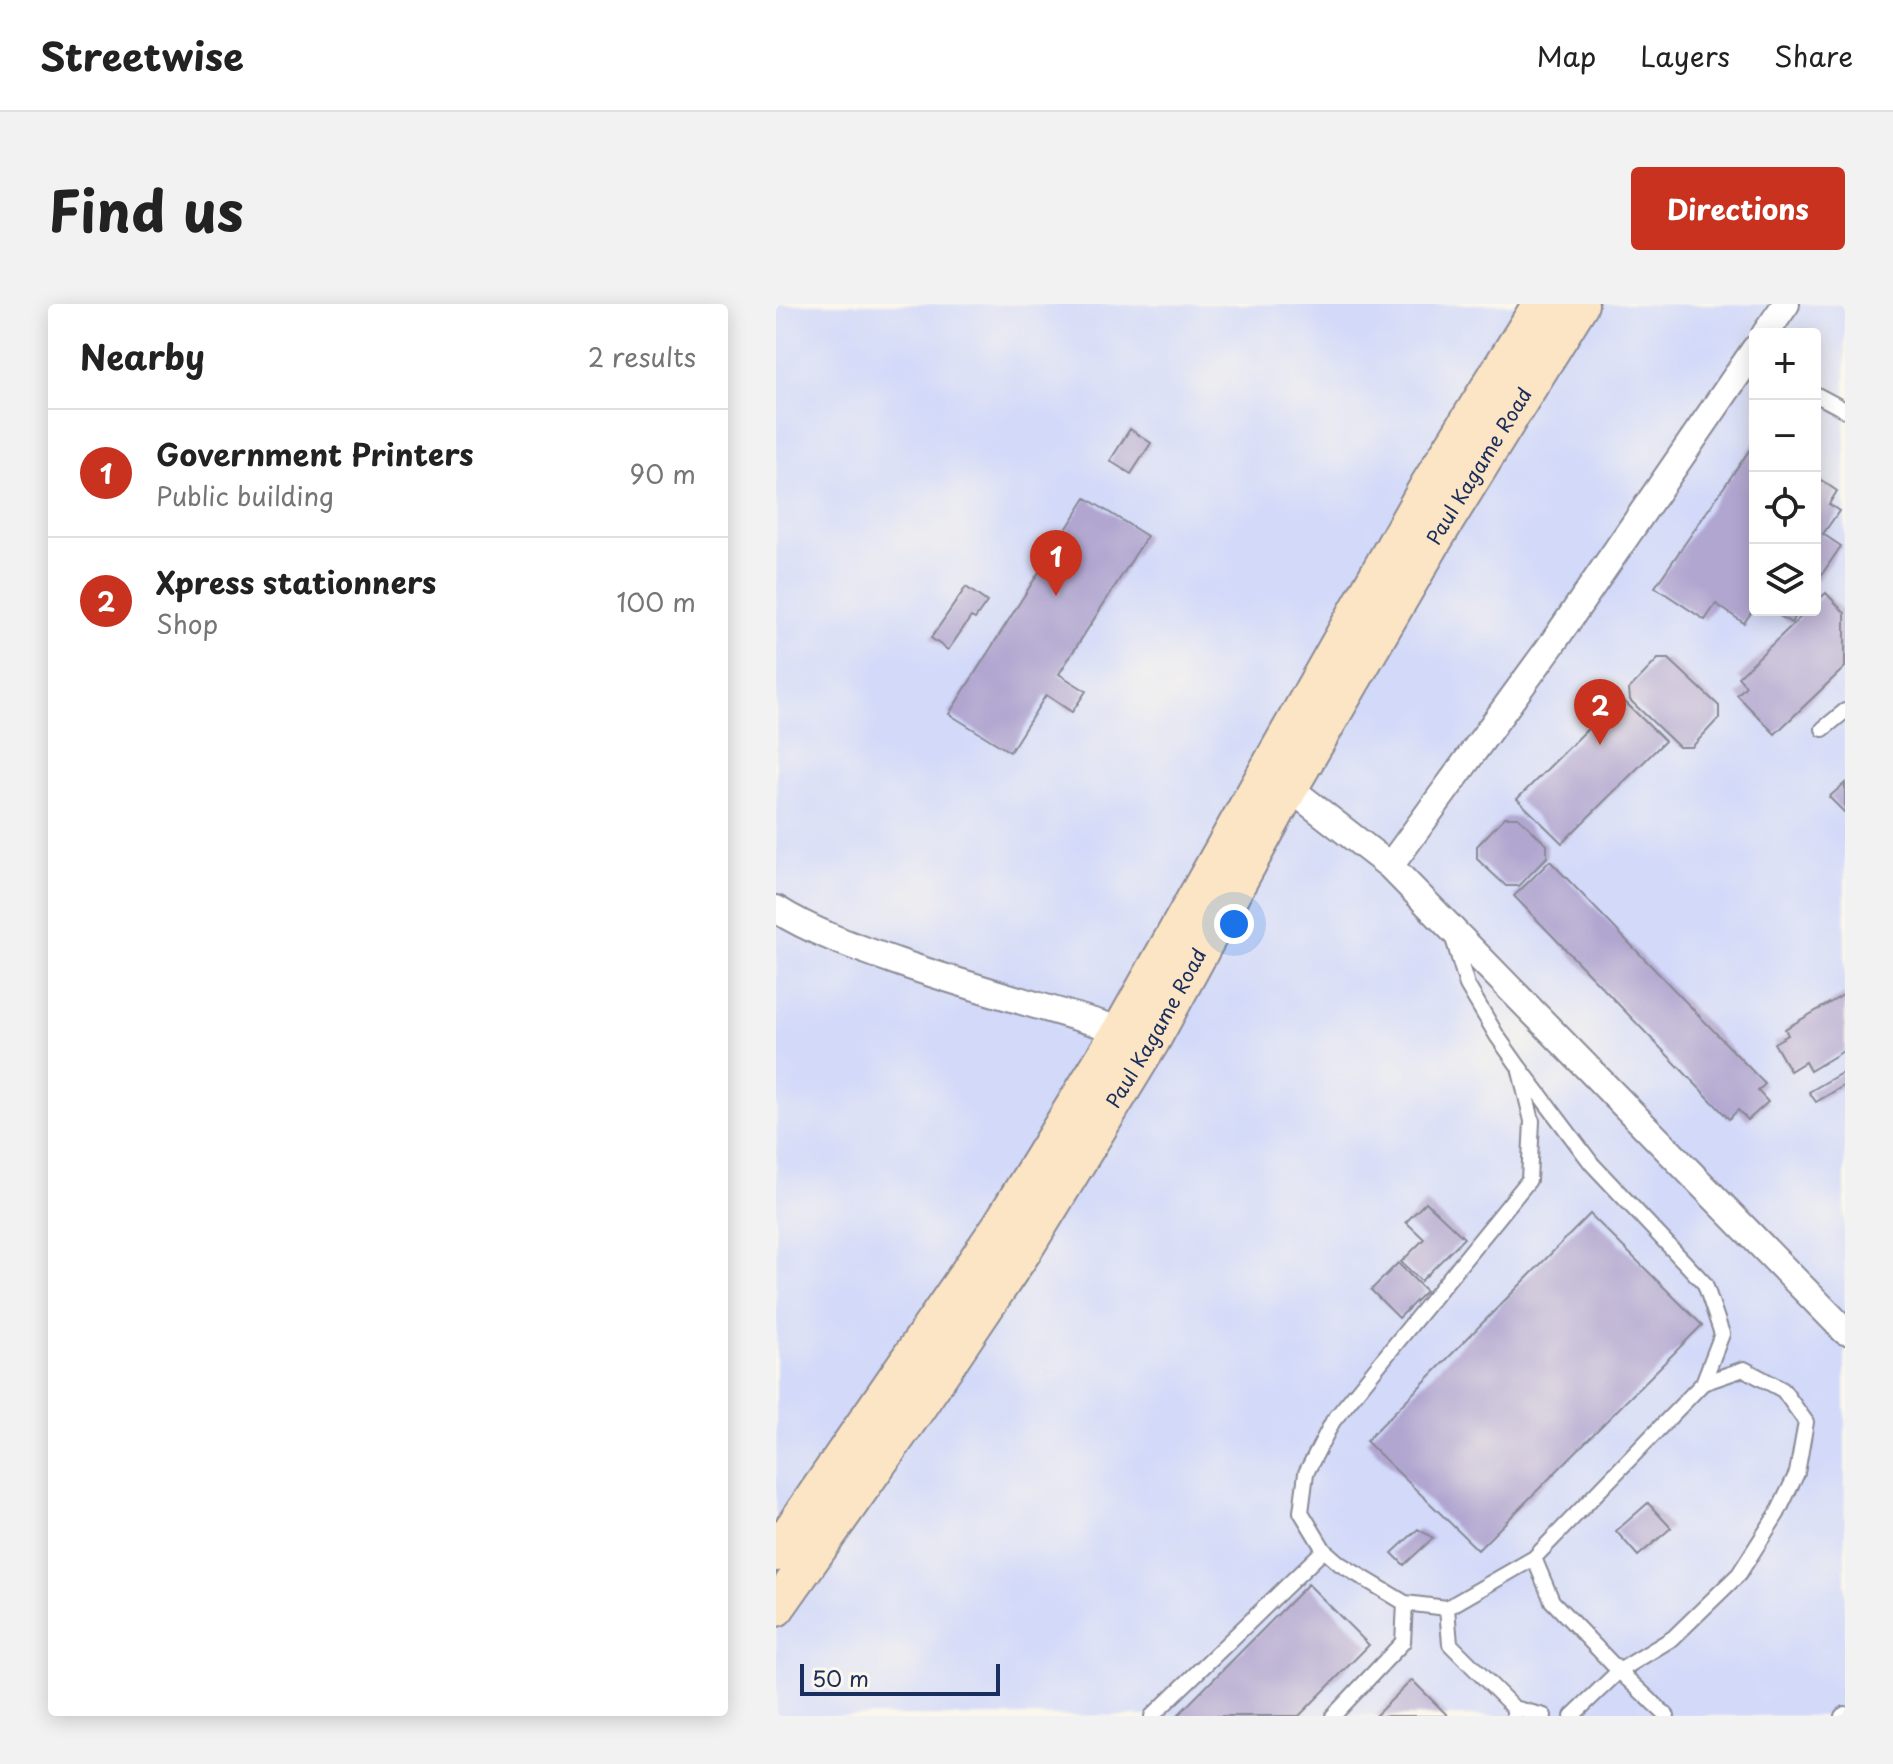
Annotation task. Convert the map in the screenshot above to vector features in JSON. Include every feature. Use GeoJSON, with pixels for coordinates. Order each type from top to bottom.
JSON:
{"type":"FeatureCollection","features":[{"type":"Feature","properties":{"kind":"main road"},"geometry":{"type":"LineString","coordinates":[[1278,779],[1428,486],[1541,304]]}},
{"type":"Feature","properties":{"kind":"main road","name":"Paul Kagame Road"},"geometry":{"type":"LineString","coordinates":[[776,1608],[1015,1263],[1136,1035],[1278,779],[1435,538],[1580,304]]}},
{"type":"Feature","properties":{"kind":"main road"},"geometry":{"type":"LineString","coordinates":[[776,1553],[1001,1225],[1136,1035]]}},
{"type":"Feature","properties":{"kind":"street"},"geometry":{"type":"LineString","coordinates":[[1769,328],[1786,304]]}},
{"type":"Feature","properties":{"kind":"street"},"geometry":{"type":"LineString","coordinates":[[1390,866],[1552,644],[1749,363]]}},
{"type":"Feature","properties":{"kind":"street"},"geometry":{"type":"LineString","coordinates":[[1278,779],[1390,866],[1845,1331]]}},
{"type":"Feature","properties":{"kind":"street"},"geometry":{"type":"LineString","coordinates":[[776,909],[844,942],[927,973],[1136,1035]]}},
{"type":"Feature","properties":{"kind":"lane"},"geometry":{"type":"LineString","coordinates":[[1821,397],[1845,410]]}},
{"type":"Feature","properties":{"kind":"lane"},"geometry":{"type":"LineString","coordinates":[[1823,729],[1845,711]]}},
{"type":"Feature","properties":{"kind":"lane"},"geometry":{"type":"LineString","coordinates":[[1450,927],[1467,985],[1497,1036],[1592,1164],[1705,1284],[1722,1334],[1703,1383],[1534,1558],[1447,1608],[1405,1603],[1340,1564],[1324,1550],[1301,1512],[1306,1473],[1333,1421],[1529,1180],[1532,1121],[1519,1067]]}},
{"type":"Feature","properties":{"kind":"lane"},"geometry":{"type":"LineString","coordinates":[[1572,1716],[1619,1671],[1673,1638],[1739,1574],[1777,1514],[1797,1473],[1806,1422],[1783,1390],[1744,1369],[1703,1383]]}},
{"type":"Feature","properties":{"kind":"lane"},"geometry":{"type":"LineString","coordinates":[[1152,1716],[1324,1550]]}},
{"type":"Feature","properties":{"kind":"lane"},"geometry":{"type":"LineString","coordinates":[[1534,1558],[1552,1601],[1667,1716]]}},
{"type":"Feature","properties":{"kind":"lane"},"geometry":{"type":"LineString","coordinates":[[1333,1716],[1403,1642],[1405,1603]]}},
{"type":"Feature","properties":{"kind":"lane"},"geometry":{"type":"LineString","coordinates":[[1447,1608],[1450,1644],[1514,1712],[1544,1716]]}},
{"type":"Feature","properties":{"kind":"shaded area"},"geometry":{"type":"Polygon","coordinates":[[[776,304],[1845,304],[1845,1716],[776,1716],[776,304]]]}},
{"type":"Feature","properties":{"kind":"building"},"geometry":{"type":"Polygon","coordinates":[[[1130,429],[1151,443],[1131,474],[1110,461],[1130,429]]]}},
{"type":"Feature","properties":{"kind":"building"},"geometry":{"type":"Polygon","coordinates":[[[1749,451],[1749,616],[1744,623],[1716,604],[1705,620],[1655,587],[1749,451]]]}},
{"type":"Feature","properties":{"kind":"building"},"geometry":{"type":"Polygon","coordinates":[[[1821,480],[1837,491],[1829,504],[1839,511],[1823,534],[1841,546],[1821,576],[1821,480]]]}},
{"type":"Feature","properties":{"kind":"building"},"geometry":{"type":"Polygon","coordinates":[[[1086,498],[1147,536],[1059,674],[1086,691],[1072,712],[1046,695],[1010,752],[949,714],[1086,498]]]}},
{"type":"Feature","properties":{"kind":"building"},"geometry":{"type":"Polygon","coordinates":[[[966,587],[987,602],[975,619],[971,617],[948,650],[931,638],[966,587]]]}},
{"type":"Feature","properties":{"kind":"building"},"geometry":{"type":"Polygon","coordinates":[[[1826,593],[1845,613],[1845,667],[1775,734],[1737,695],[1746,686],[1738,677],[1802,616],[1821,616],[1821,598],[1826,593]]]}},
{"type":"Feature","properties":{"kind":"building"},"geometry":{"type":"Polygon","coordinates":[[[1780,616],[1796,616],[1791,623],[1780,616]]]}},
{"type":"Feature","properties":{"kind":"building"},"geometry":{"type":"Polygon","coordinates":[[[1658,659],[1669,659],[1719,706],[1719,718],[1692,747],[1679,747],[1630,700],[1629,689],[1658,659]]]}},
{"type":"Feature","properties":{"kind":"building"},"geometry":{"type":"Polygon","coordinates":[[[1620,697],[1665,741],[1562,843],[1517,799],[1620,697]]]}},
{"type":"Feature","properties":{"kind":"building"},"geometry":{"type":"Polygon","coordinates":[[[1845,783],[1845,813],[1829,797],[1845,783]]]}},
{"type":"Feature","properties":{"kind":"building"},"geometry":{"type":"Polygon","coordinates":[[[1505,817],[1518,817],[1547,845],[1547,857],[1519,886],[1506,886],[1477,859],[1477,846],[1505,817]]]}},
{"type":"Feature","properties":{"kind":"building"},"geometry":{"type":"Polygon","coordinates":[[[1550,861],[1765,1084],[1758,1091],[1768,1102],[1748,1120],[1738,1110],[1729,1119],[1514,896],[1550,861]]]}},
{"type":"Feature","properties":{"kind":"building"},"geometry":{"type":"Polygon","coordinates":[[[1845,994],[1845,1050],[1810,1071],[1805,1062],[1790,1071],[1774,1043],[1788,1035],[1785,1029],[1845,994]]]}},
{"type":"Feature","properties":{"kind":"building"},"geometry":{"type":"Polygon","coordinates":[[[1845,1071],[1845,1085],[1816,1102],[1809,1092],[1845,1071]]]}},
{"type":"Feature","properties":{"kind":"building"},"geometry":{"type":"Polygon","coordinates":[[[1426,1202],[1464,1238],[1421,1281],[1401,1262],[1424,1239],[1406,1222],[1426,1202]]]}},
{"type":"Feature","properties":{"kind":"building"},"geometry":{"type":"Polygon","coordinates":[[[1590,1214],[1702,1325],[1478,1550],[1366,1441],[1590,1214]]]}},
{"type":"Feature","properties":{"kind":"building"},"geometry":{"type":"Polygon","coordinates":[[[1398,1263],[1426,1291],[1399,1318],[1371,1290],[1398,1263]]]}},
{"type":"Feature","properties":{"kind":"building"},"geometry":{"type":"Polygon","coordinates":[[[1648,1503],[1671,1528],[1638,1556],[1616,1531],[1648,1503]]]}},
{"type":"Feature","properties":{"kind":"building"},"geometry":{"type":"Polygon","coordinates":[[[1418,1529],[1433,1538],[1404,1565],[1392,1553],[1418,1529]]]}},
{"type":"Feature","properties":{"kind":"building"},"geometry":{"type":"Polygon","coordinates":[[[1308,1584],[1369,1645],[1299,1716],[1177,1716],[1308,1584]]]}},
{"type":"Feature","properties":{"kind":"building"},"geometry":{"type":"Polygon","coordinates":[[[1412,1680],[1448,1716],[1375,1716],[1412,1680]]]}},
{"type":"Feature","properties":{"kind":"place","name":"Government Printers"},"geometry":{"type":"Point","coordinates":[1056,596]}},
{"type":"Feature","properties":{"kind":"place","name":"Xpress stationners"},"geometry":{"type":"Point","coordinates":[1600,745]}}]}
